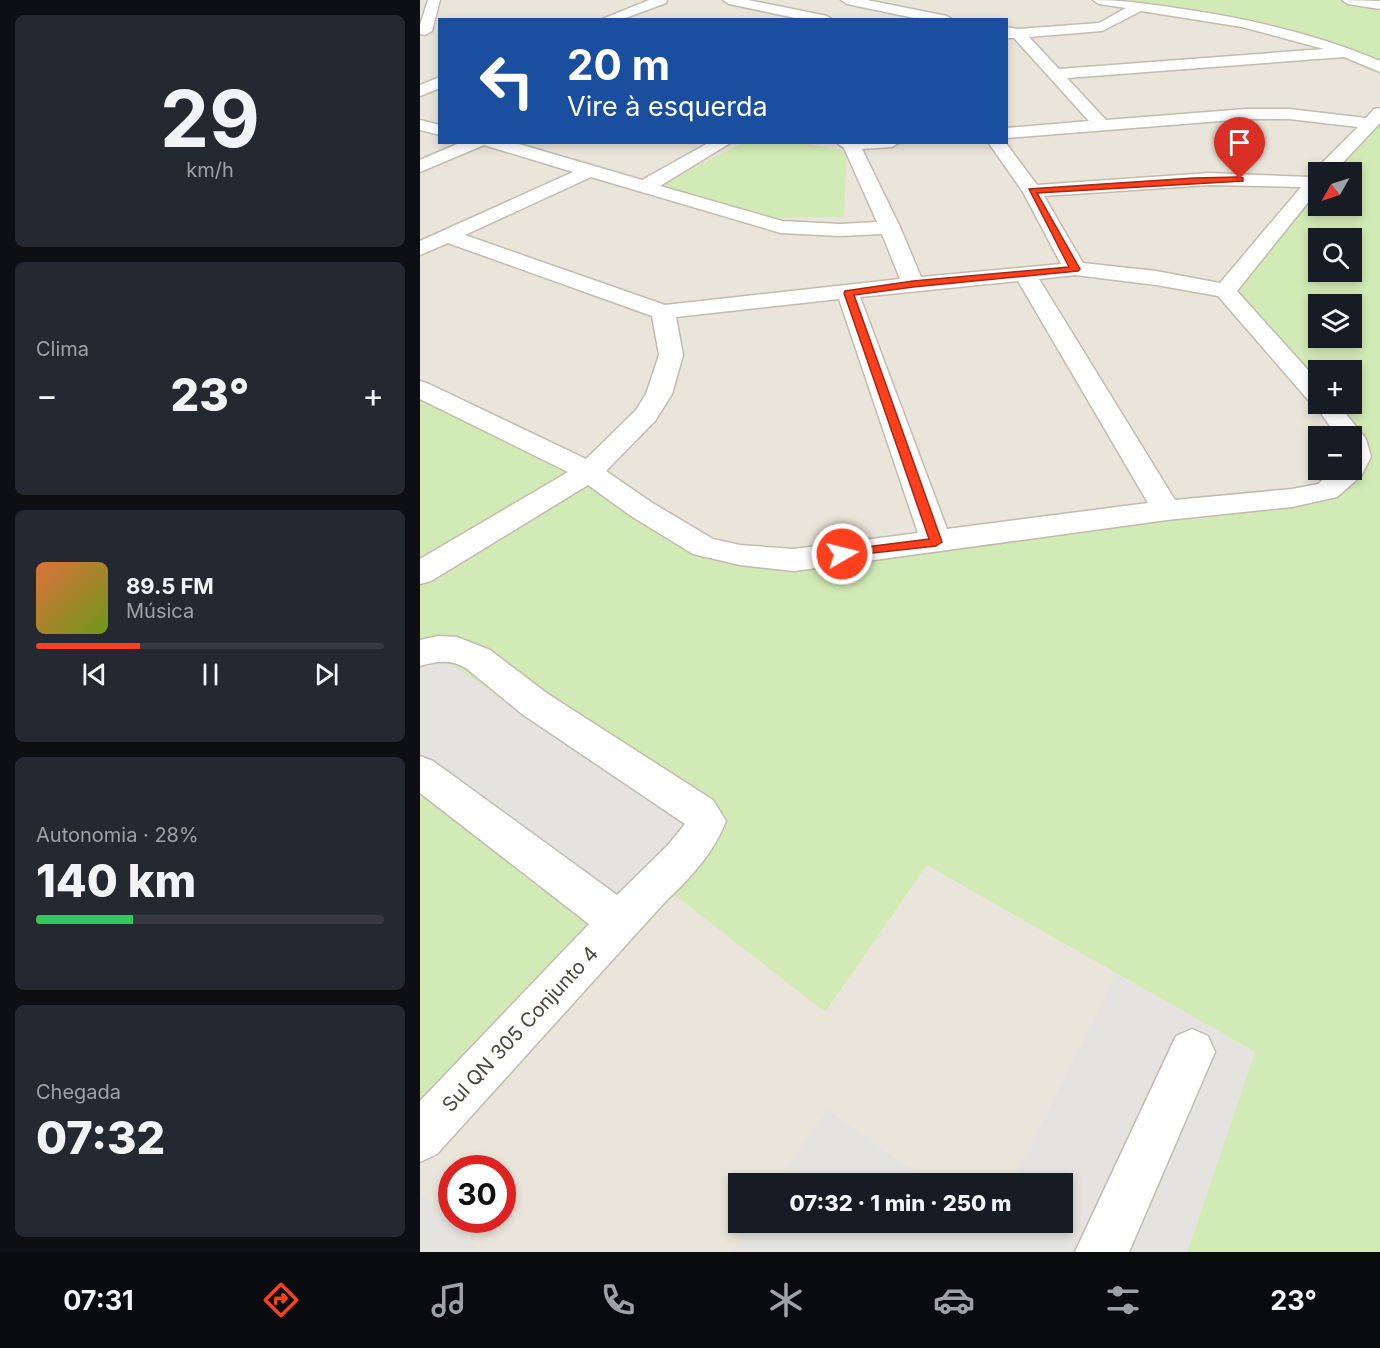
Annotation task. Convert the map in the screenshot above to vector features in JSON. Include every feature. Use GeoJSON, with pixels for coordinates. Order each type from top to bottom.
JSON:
{"type":"FeatureCollection","features":[{"type":"Feature","properties":{"kind":"street"},"geometry":{"type":"LineString","coordinates":[[434,0],[422,32],[438,31]]}},
{"type":"Feature","properties":{"kind":"street"},"geometry":{"type":"LineString","coordinates":[[612,18],[661,0]]}},
{"type":"Feature","properties":{"kind":"street"},"geometry":{"type":"LineString","coordinates":[[729,0],[818,18]]}},
{"type":"Feature","properties":{"kind":"street"},"geometry":{"type":"LineString","coordinates":[[847,0],[937,18]]}},
{"type":"Feature","properties":{"kind":"street"},"geometry":{"type":"LineString","coordinates":[[1099,0],[1277,31],[1348,52],[1380,67]]}},
{"type":"Feature","properties":{"kind":"street"},"geometry":{"type":"LineString","coordinates":[[1347,0],[1380,5]]}},
{"type":"Feature","properties":{"kind":"street"},"geometry":{"type":"LineString","coordinates":[[797,13],[824,3]]}},
{"type":"Feature","properties":{"kind":"street"},"geometry":{"type":"LineString","coordinates":[[1010,33],[1102,27],[1138,7]]}},
{"type":"Feature","properties":{"kind":"street"},"geometry":{"type":"LineString","coordinates":[[1010,33],[1057,74],[1100,124]]}},
{"type":"Feature","properties":{"kind":"street"},"geometry":{"type":"LineString","coordinates":[[1057,74],[1348,52]]}},
{"type":"Feature","properties":{"kind":"street"},"geometry":{"type":"LineString","coordinates":[[1008,133],[1100,124],[1270,114],[1375,118]]}},
{"type":"Feature","properties":{"kind":"street"},"geometry":{"type":"LineString","coordinates":[[1334,162],[1375,118]]}},
{"type":"Feature","properties":{"kind":"street"},"geometry":{"type":"LineString","coordinates":[[420,125],[438,130]]}},
{"type":"Feature","properties":{"kind":"street"},"geometry":{"type":"LineString","coordinates":[[420,166],[473,144]]}},
{"type":"Feature","properties":{"kind":"street"},"geometry":{"type":"LineString","coordinates":[[498,144],[781,227],[840,230],[890,227]]}},
{"type":"Feature","properties":{"kind":"street"},"geometry":{"type":"LineString","coordinates":[[644,187],[720,144]]}},
{"type":"Feature","properties":{"kind":"street"},"geometry":{"type":"LineString","coordinates":[[848,144],[890,227],[913,284]]}},
{"type":"Feature","properties":{"kind":"street"},"geometry":{"type":"LineString","coordinates":[[997,144],[1032,191],[1075,269]]}},
{"type":"Feature","properties":{"kind":"street"},"geometry":{"type":"LineString","coordinates":[[420,249],[590,171]]}},
{"type":"Feature","properties":{"kind":"street"},"geometry":{"type":"LineString","coordinates":[[1032,191],[1194,180],[1308,178]]}},
{"type":"Feature","properties":{"kind":"street"},"geometry":{"type":"LineString","coordinates":[[1225,291],[1308,191]]}},
{"type":"Feature","properties":{"kind":"street"},"geometry":{"type":"LineString","coordinates":[[447,236],[663,312],[913,284],[1075,269],[1156,278],[1225,291],[1308,385]]}},
{"type":"Feature","properties":{"kind":"street"},"geometry":{"type":"LineString","coordinates":[[1026,275],[1167,510]]}},
{"type":"Feature","properties":{"kind":"street"},"geometry":{"type":"LineString","coordinates":[[848,293],[936,542]]}},
{"type":"Feature","properties":{"kind":"street"},"geometry":{"type":"LineString","coordinates":[[420,573],[590,472],[646,415],[659,394],[671,355],[663,312]]}},
{"type":"Feature","properties":{"kind":"street"},"geometry":{"type":"LineString","coordinates":[[420,389],[590,472],[670,528],[704,547],[740,555],[794,560],[1167,510],[1292,498],[1327,491],[1340,480]]}},
{"type":"Feature","properties":{"kind":"street"},"geometry":{"type":"LineString","coordinates":[[1333,414],[1342,426]]}},
{"type":"Feature","properties":{"kind":"street","name":"Sul QN 305 Conjunto 4"},"geometry":{"type":"LineString","coordinates":[[420,653],[436,648],[452,649],[476,658],[532,702],[705,818],[704,828],[694,844],[420,1137]]}},
{"type":"Feature","properties":{"kind":"street"},"geometry":{"type":"LineString","coordinates":[[420,772],[620,921]]}},
{"type":"Feature","properties":{"kind":"street"},"geometry":{"type":"LineString","coordinates":[[1102,1252],[1192,1052]]}},
{"type":"Feature","properties":{"kind":"shaded area"},"geometry":{"type":"Polygon","coordinates":[[[420,0],[1380,0],[1380,1252],[420,1252],[420,0]]]}},
{"type":"Feature","properties":{"kind":"shaded area"},"geometry":{"type":"Polygon","coordinates":[[[432,651],[694,827],[610,916],[420,771],[420,660],[432,651]]]}},
{"type":"Feature","properties":{"kind":"shaded area"},"geometry":{"type":"Polygon","coordinates":[[[1117,975],[1255,1052],[1187,1252],[729,1252],[742,1233],[1073,1233],[1073,1173],[1016,1173],[1117,975]]]}},
{"type":"Feature","properties":{"kind":"shaded area"},"geometry":{"type":"Polygon","coordinates":[[[827,1109],[916,1173],[783,1173],[827,1109]]]}},
{"type":"Feature","properties":{"kind":"shaded area"},"geometry":{"type":"Polygon","coordinates":[[[420,1192],[438,1210],[438,1233],[462,1233],[482,1252],[420,1252],[420,1192]]]}},
{"type":"Feature","properties":{"kind":"green space"},"geometry":{"type":"Polygon","coordinates":[[[1099,0],[1380,0],[1380,72],[1348,52],[1218,20],[1099,0]]]}},
{"type":"Feature","properties":{"kind":"green space"},"geometry":{"type":"Polygon","coordinates":[[[1380,113],[1380,1252],[1187,1252],[1255,1052],[927,865],[825,1012],[653,878],[420,660],[420,389],[704,547],[794,560],[1292,498],[1341,480],[1362,480],[1362,426],[1335,426],[1326,414],[1362,414],[1362,360],[1308,360],[1308,389],[1276,345],[1225,291],[1308,191],[1308,216],[1362,216],[1362,162],[1333,162],[1380,113]]]}},
{"type":"Feature","properties":{"kind":"green space"},"geometry":{"type":"Polygon","coordinates":[[[740,144],[807,144],[847,151],[844,217],[762,218],[658,186],[740,144]]]}},
{"type":"Feature","properties":{"kind":"green space"},"geometry":{"type":"Polygon","coordinates":[[[420,790],[610,916],[420,1117],[420,790]]]}},
{"type":"Feature","properties":{"kind":"route"},"geometry":{"type":"LineString","coordinates":[[842,554],[936,542],[848,293],[913,284],[1075,269],[1032,191],[1112,184],[1240,179]]}}]}
